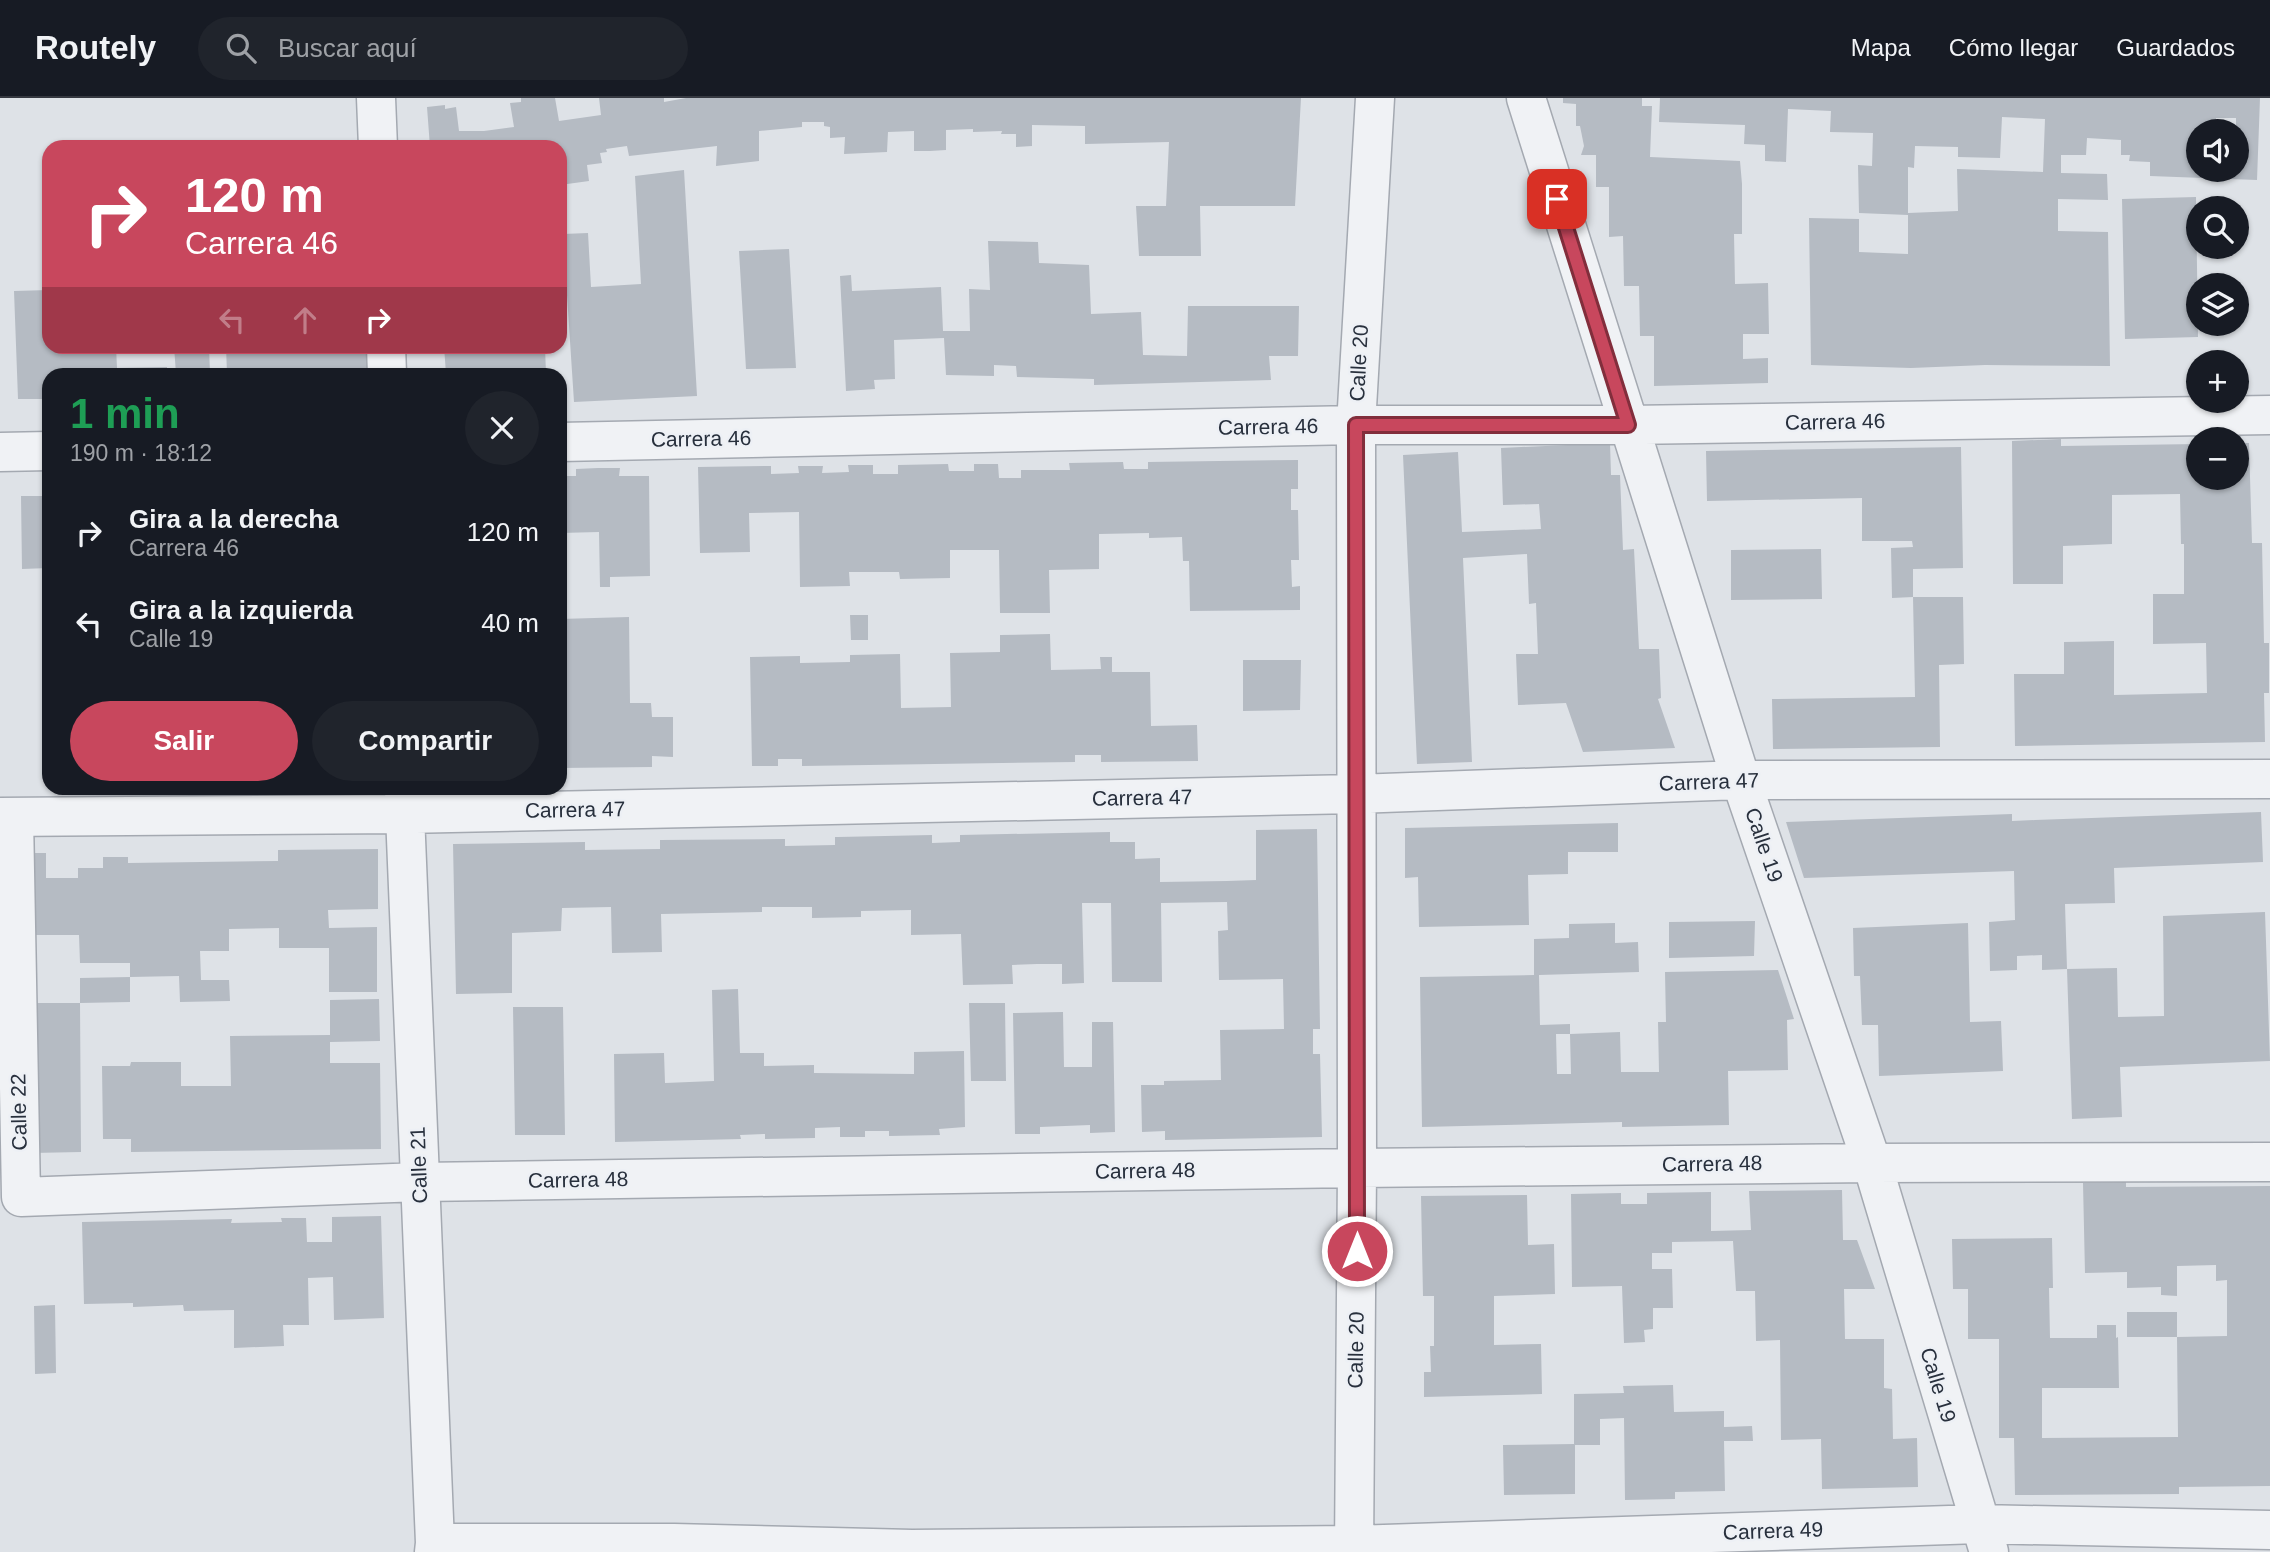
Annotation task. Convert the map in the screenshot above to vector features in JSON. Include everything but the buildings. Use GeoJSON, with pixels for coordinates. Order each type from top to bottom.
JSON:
{"type":"FeatureCollection","features":[{"type":"Feature","properties":{"kind":"street"},"geometry":{"type":"LineString","coordinates":[[376,98],[378,140]]}},
{"type":"Feature","properties":{"kind":"street","name":"Calle 20"},"geometry":{"type":"LineString","coordinates":[[1354,1548],[1357,1168],[1356,425],[1375,98]]}},
{"type":"Feature","properties":{"kind":"street","name":"Calle 19"},"geometry":{"type":"LineString","coordinates":[[1526,98],[1741,780],[1872,1163],[1984,1538]]}},
{"type":"Feature","properties":{"kind":"street","name":"Carrera 46"},"geometry":{"type":"LineString","coordinates":[[567,442],[1356,425],[1628,425],[2270,415]]}},
{"type":"Feature","properties":{"kind":"street"},"geometry":{"type":"LineString","coordinates":[[0,452],[42,451]]}},
{"type":"Feature","properties":{"kind":"street","name":"Carrera 47"},"geometry":{"type":"LineString","coordinates":[[7,817],[405,801],[1356,794],[1741,780],[2270,779]]}},
{"type":"Feature","properties":{"kind":"street","name":"Calle 21"},"geometry":{"type":"LineString","coordinates":[[405,801],[434,1548]]}},
{"type":"Feature","properties":{"kind":"street","name":"Calle 22"},"geometry":{"type":"LineString","coordinates":[[7,817],[21,1197]]}},
{"type":"Feature","properties":{"kind":"street","name":"Carrera 48"},"geometry":{"type":"LineString","coordinates":[[21,1197],[420,1182],[1357,1168],[2270,1162]]}},
{"type":"Feature","properties":{"kind":"street","name":"Carrera 49"},"geometry":{"type":"LineString","coordinates":[[434,1548],[1354,1548],[1984,1538],[2270,1530]]}},
{"type":"Feature","properties":{"kind":"route"},"geometry":{"type":"LineString","coordinates":[[1357,1251],[1356,425],[1628,425],[1557,199]]}}]}
